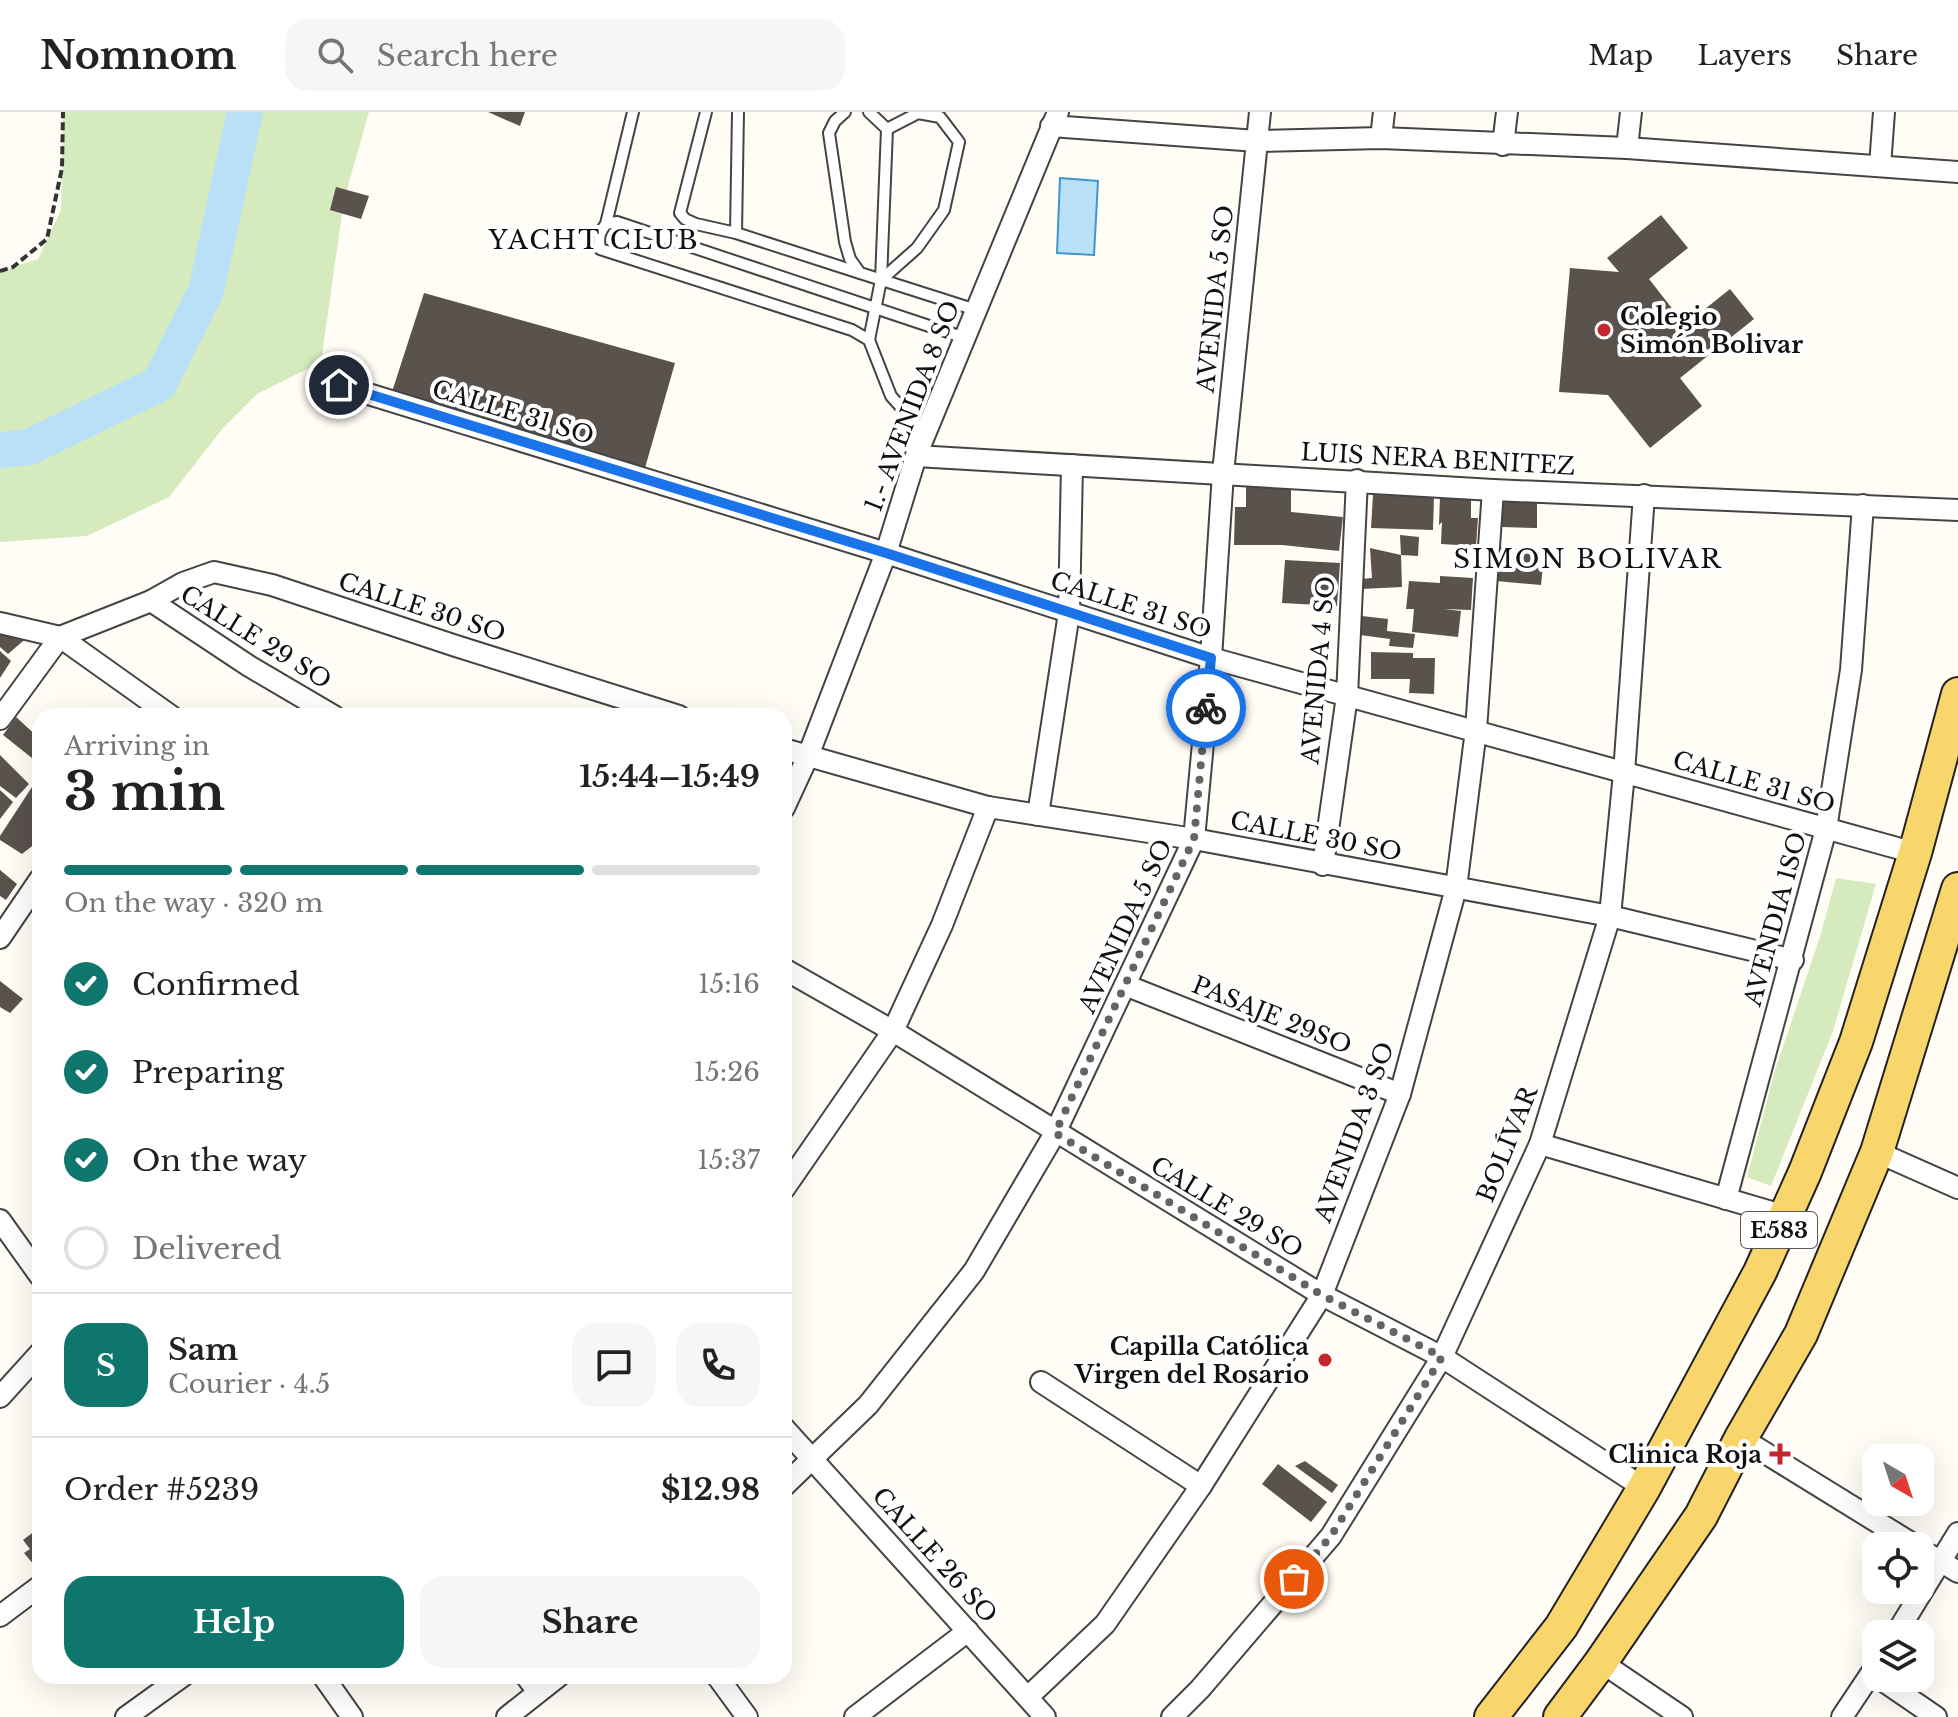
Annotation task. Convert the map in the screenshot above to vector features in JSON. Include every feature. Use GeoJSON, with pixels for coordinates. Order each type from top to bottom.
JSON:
{"type":"FeatureCollection","features":[{"type":"Feature","properties":{"kind":"main road","name":"E583"},"geometry":{"type":"LineString","coordinates":[[1491,1717],[1561,1627],[1644,1488],[1760,1272],[1856,1042],[1915,853],[1958,694]]}},
{"type":"Feature","properties":{"kind":"main road","name":"E583"},"geometry":{"type":"LineString","coordinates":[[1560,1717],[1701,1516],[1741,1438],[1801,1334],[1877,1152],[1958,889]]}},
{"type":"Feature","properties":{"kind":"street","name":"AVENIDA 5 SO"},"geometry":{"type":"LineString","coordinates":[[792,1479],[868,1405],[974,1271],[1055,1133],[1194,839],[1211,658],[1223,473],[1260,112]]}},
{"type":"Feature","properties":{"kind":"street"},"geometry":{"type":"LineString","coordinates":[[1381,138],[1384,112]]}},
{"type":"Feature","properties":{"kind":"street"},"geometry":{"type":"LineString","coordinates":[[1503,145],[1507,112]]}},
{"type":"Feature","properties":{"kind":"street"},"geometry":{"type":"LineString","coordinates":[[1627,148],[1631,112]]}},
{"type":"Feature","properties":{"kind":"street"},"geometry":{"type":"LineString","coordinates":[[1880,166],[1884,112]]}},
{"type":"Feature","properties":{"kind":"street"},"geometry":{"type":"LineString","coordinates":[[1054,119],[1257,141],[1381,138],[1627,148],[1958,172]]}},
{"type":"Feature","properties":{"kind":"street","name":"1.- AVENIDA 8 SO"},"geometry":{"type":"LineString","coordinates":[[792,791],[886,553],[916,456],[1054,119]]}},
{"type":"Feature","properties":{"kind":"street","name":"CALLE 31 SO"},"geometry":{"type":"LineString","coordinates":[[339,385],[886,553],[1211,658],[1915,853]]}},
{"type":"Feature","properties":{"kind":"street","name":"LUIS NERA BENITEZ"},"geometry":{"type":"LineString","coordinates":[[916,456],[1493,490],[1958,510]]}},
{"type":"Feature","properties":{"kind":"street"},"geometry":{"type":"LineString","coordinates":[[1038,815],[1069,613],[1072,465]]}},
{"type":"Feature","properties":{"kind":"street","name":"AVENIDA 4 SO"},"geometry":{"type":"LineString","coordinates":[[1323,865],[1347,696],[1357,480]]}},
{"type":"Feature","properties":{"kind":"street","name":"AVENIDA 3 SO"},"geometry":{"type":"LineString","coordinates":[[1028,1697],[1105,1624],[1201,1486],[1322,1295],[1400,1094],[1456,888],[1476,730],[1493,490]]}},
{"type":"Feature","properties":{"kind":"street","name":"BOLÍVAR"},"geometry":{"type":"LineString","coordinates":[[1172,1717],[1200,1689],[1331,1536],[1442,1357],[1540,1144],[1610,916],[1624,773],[1644,495]]}},
{"type":"Feature","properties":{"kind":"street","name":"AVENDIA 1SO"},"geometry":{"type":"LineString","coordinates":[[1726,1199],[1826,829],[1851,670],[1863,505]]}},
{"type":"Feature","properties":{"kind":"street","name":"CALLE 30 SO"},"geometry":{"type":"LineString","coordinates":[[60,637],[214,572],[272,585],[654,708]]}},
{"type":"Feature","properties":{"kind":"street","name":"CALLE 29 SO"},"geometry":{"type":"LineString","coordinates":[[151,601],[249,666],[320,708]]}},
{"type":"Feature","properties":{"kind":"street"},"geometry":{"type":"LineString","coordinates":[[0,623],[60,637],[152,708]]}},
{"type":"Feature","properties":{"kind":"street"},"geometry":{"type":"LineString","coordinates":[[0,719],[60,637]]}},
{"type":"Feature","properties":{"kind":"street","name":"CALLE 30 SO"},"geometry":{"type":"LineString","coordinates":[[792,751],[988,807],[1194,839],[1610,916],[1793,960]]}},
{"type":"Feature","properties":{"kind":"street"},"geometry":{"type":"LineString","coordinates":[[792,1177],[893,1031],[942,925],[988,807]]}},
{"type":"Feature","properties":{"kind":"street"},"geometry":{"type":"LineString","coordinates":[[0,938],[32,891]]}},
{"type":"Feature","properties":{"kind":"street","name":"CALLE 29 SO"},"geometry":{"type":"LineString","coordinates":[[792,974],[893,1031],[1322,1295],[1442,1357],[1644,1488]]}},
{"type":"Feature","properties":{"kind":"street","name":"PASAJE 29SO"},"geometry":{"type":"LineString","coordinates":[[1125,985],[1400,1094]]}},
{"type":"Feature","properties":{"kind":"street"},"geometry":{"type":"LineString","coordinates":[[1540,1144],[1785,1216]]}},
{"type":"Feature","properties":{"kind":"street"},"geometry":{"type":"LineString","coordinates":[[1877,1152],[1958,1188]]}},
{"type":"Feature","properties":{"kind":"street"},"geometry":{"type":"LineString","coordinates":[[0,1220],[32,1265]]}},
{"type":"Feature","properties":{"kind":"street"},"geometry":{"type":"LineString","coordinates":[[0,1397],[32,1362]]}},
{"type":"Feature","properties":{"kind":"street"},"geometry":{"type":"LineString","coordinates":[[1041,1382],[1201,1486]]}},
{"type":"Feature","properties":{"kind":"street","name":"CALLE 26 SO"},"geometry":{"type":"LineString","coordinates":[[792,1436],[1045,1717]]}},
{"type":"Feature","properties":{"kind":"street"},"geometry":{"type":"LineString","coordinates":[[1741,1438],[1894,1532]]}},
{"type":"Feature","properties":{"kind":"street"},"geometry":{"type":"LineString","coordinates":[[1907,1620],[1950,1567],[1958,1533]]}},
{"type":"Feature","properties":{"kind":"street"},"geometry":{"type":"LineString","coordinates":[[0,1616],[32,1592]]}},
{"type":"Feature","properties":{"kind":"street"},"geometry":{"type":"LineString","coordinates":[[855,1717],[968,1631]]}},
{"type":"Feature","properties":{"kind":"street"},"geometry":{"type":"LineString","coordinates":[[1601,1662],[1682,1717]]}},
{"type":"Feature","properties":{"kind":"street"},"geometry":{"type":"LineString","coordinates":[[126,1717],[172,1684]]}},
{"type":"Feature","properties":{"kind":"street"},"geometry":{"type":"LineString","coordinates":[[329,1684],[352,1717]]}},
{"type":"Feature","properties":{"kind":"street"},"geometry":{"type":"LineString","coordinates":[[507,1717],[532,1684]]}},
{"type":"Feature","properties":{"kind":"street"},"geometry":{"type":"LineString","coordinates":[[723,1684],[747,1717]]}},
{"type":"Feature","properties":{"kind":"street"},"geometry":{"type":"LineString","coordinates":[[1842,1717],[1862,1691]]}},
{"type":"Feature","properties":{"kind":"street"},"geometry":{"type":"LineString","coordinates":[[1902,1692],[1936,1717]]}},
{"type":"Feature","properties":{"kind":"lane"},"geometry":{"type":"LineString","coordinates":[[633,112],[606,224],[598,238],[600,249],[852,330],[869,340]]}},
{"type":"Feature","properties":{"kind":"lane"},"geometry":{"type":"LineString","coordinates":[[706,112],[680,213],[685,219],[976,310]]}},
{"type":"Feature","properties":{"kind":"lane"},"geometry":{"type":"LineString","coordinates":[[736,233],[738,112]]}},
{"type":"Feature","properties":{"kind":"lane"},"geometry":{"type":"LineString","coordinates":[[845,112],[835,121],[829,133],[845,242],[850,259],[860,273]]}},
{"type":"Feature","properties":{"kind":"lane"},"geometry":{"type":"LineString","coordinates":[[869,112],[887,129],[881,280],[869,340],[891,396],[916,424],[927,430]]}},
{"type":"Feature","properties":{"kind":"lane"},"geometry":{"type":"LineString","coordinates":[[881,280],[917,248],[944,210],[959,142],[940,117],[918,113],[887,129]]}},
{"type":"Feature","properties":{"kind":"lane"},"geometry":{"type":"LineString","coordinates":[[606,224],[617,222],[965,338]]}},
{"type":"Feature","properties":{"kind":"path"},"geometry":{"type":"LineString","coordinates":[[0,271],[13,267],[47,239],[62,168],[63,112]]}},
{"type":"Feature","properties":{"kind":"green space"},"geometry":{"type":"Polygon","coordinates":[[[63,112],[369,112],[344,200],[321,362],[257,394],[223,428],[169,497],[87,536],[0,542],[0,271],[38,259],[61,210],[63,112]]]}},
{"type":"Feature","properties":{"kind":"green space"},"geometry":{"type":"Polygon","coordinates":[[[1836,878],[1876,884],[1833,1031],[1771,1186],[1747,1177],[1775,1070],[1820,937],[1836,878]]]}},
{"type":"Feature","properties":{"kind":"water"},"geometry":{"type":"Polygon","coordinates":[[[1060,178],[1098,181],[1094,255],[1057,253],[1060,178]]]}},
{"type":"Feature","properties":{"kind":"building"},"geometry":{"type":"Polygon","coordinates":[[[488,112],[525,112],[520,126],[488,112]]]}},
{"type":"Feature","properties":{"kind":"building"},"geometry":{"type":"Polygon","coordinates":[[[336,187],[369,196],[361,219],[330,210],[336,187]]]}},
{"type":"Feature","properties":{"kind":"building"},"geometry":{"type":"Polygon","coordinates":[[[1661,215],[1688,248],[1649,279],[1685,325],[1730,289],[1754,319],[1680,378],[1702,406],[1650,448],[1608,395],[1559,392],[1570,268],[1619,272],[1607,258],[1661,215]]]}},
{"type":"Feature","properties":{"kind":"building"},"geometry":{"type":"Polygon","coordinates":[[[424,293],[675,363],[645,468],[389,401],[424,293]]]}},
{"type":"Feature","properties":{"kind":"building"},"geometry":{"type":"Polygon","coordinates":[[[1246,483],[1291,484],[1291,512],[1343,517],[1339,551],[1282,545],[1234,545],[1235,507],[1246,507],[1246,483]]]}},
{"type":"Feature","properties":{"kind":"building"},"geometry":{"type":"Polygon","coordinates":[[[1373,495],[1434,496],[1433,530],[1371,528],[1373,495]]]}},
{"type":"Feature","properties":{"kind":"building"},"geometry":{"type":"Polygon","coordinates":[[[1440,495],[1471,497],[1471,518],[1478,518],[1476,546],[1441,544],[1440,495]]]}},
{"type":"Feature","properties":{"kind":"building"},"geometry":{"type":"Polygon","coordinates":[[[1503,497],[1537,498],[1537,528],[1502,527],[1503,497]]]}},
{"type":"Feature","properties":{"kind":"building"},"geometry":{"type":"Polygon","coordinates":[[[1400,535],[1419,537],[1418,556],[1401,555],[1400,535]]]}},
{"type":"Feature","properties":{"kind":"building"},"geometry":{"type":"Polygon","coordinates":[[[1499,547],[1531,550],[1530,555],[1544,556],[1541,585],[1496,581],[1499,547]]]}},
{"type":"Feature","properties":{"kind":"building"},"geometry":{"type":"Polygon","coordinates":[[[1370,548],[1401,555],[1402,587],[1361,589],[1361,579],[1372,578],[1370,548]]]}},
{"type":"Feature","properties":{"kind":"building"},"geometry":{"type":"Polygon","coordinates":[[[1285,560],[1340,563],[1337,606],[1282,603],[1285,560]]]}},
{"type":"Feature","properties":{"kind":"building"},"geometry":{"type":"Polygon","coordinates":[[[1440,576],[1473,578],[1471,610],[1444,609],[1461,611],[1458,637],[1412,632],[1414,609],[1406,609],[1409,581],[1440,583],[1440,576]]]}},
{"type":"Feature","properties":{"kind":"building"},"geometry":{"type":"Polygon","coordinates":[[[1362,616],[1388,619],[1387,631],[1415,634],[1413,648],[1389,646],[1390,639],[1360,635],[1362,616]]]}},
{"type":"Feature","properties":{"kind":"building"},"geometry":{"type":"Polygon","coordinates":[[[0,623],[30,635],[8,654],[0,647],[0,623]]]}},
{"type":"Feature","properties":{"kind":"building"},"geometry":{"type":"Polygon","coordinates":[[[0,651],[11,661],[0,678],[0,651]]]}},
{"type":"Feature","properties":{"kind":"building"},"geometry":{"type":"Polygon","coordinates":[[[1371,652],[1413,653],[1413,658],[1435,658],[1434,694],[1409,693],[1410,679],[1371,679],[1371,652]]]}},
{"type":"Feature","properties":{"kind":"building"},"geometry":{"type":"Polygon","coordinates":[[[16,717],[32,732],[32,758],[3,735],[16,717]]]}},
{"type":"Feature","properties":{"kind":"building"},"geometry":{"type":"Polygon","coordinates":[[[0,755],[29,784],[16,798],[0,786],[0,755]]]}},
{"type":"Feature","properties":{"kind":"building"},"geometry":{"type":"Polygon","coordinates":[[[32,787],[32,846],[22,854],[0,840],[32,787]]]}},
{"type":"Feature","properties":{"kind":"building"},"geometry":{"type":"Polygon","coordinates":[[[0,790],[13,802],[0,819],[0,790]]]}},
{"type":"Feature","properties":{"kind":"building"},"geometry":{"type":"Polygon","coordinates":[[[0,870],[17,884],[6,900],[0,896],[0,870]]]}},
{"type":"Feature","properties":{"kind":"building"},"geometry":{"type":"Polygon","coordinates":[[[0,981],[23,999],[10,1013],[0,1007],[0,981]]]}},
{"type":"Feature","properties":{"kind":"building"},"geometry":{"type":"Polygon","coordinates":[[[1305,1461],[1338,1485],[1332,1493],[1295,1466],[1305,1461]]]}},
{"type":"Feature","properties":{"kind":"building"},"geometry":{"type":"Polygon","coordinates":[[[1278,1464],[1327,1502],[1311,1522],[1262,1484],[1278,1464]]]}},
{"type":"Feature","properties":{"kind":"building"},"geometry":{"type":"Polygon","coordinates":[[[32,1533],[32,1562],[24,1553],[30,1549],[23,1540],[32,1533]]]}},
{"type":"Feature","properties":{"kind":"waterway"},"geometry":{"type":"LineString","coordinates":[[0,450],[29,447],[159,384],[206,291],[245,112]]}},
{"type":"Feature","properties":{"kind":"way so far"},"geometry":{"type":"LineString","coordinates":[[1206,708],[1194,839],[1055,1133],[1322,1295],[1442,1357],[1331,1536],[1294,1579]]}},
{"type":"Feature","properties":{"kind":"place","name":"Colegio Simón Bolivar"},"geometry":{"type":"Point","coordinates":[1604,330]}},
{"type":"Feature","properties":{"kind":"place","name":"Capilla Católica Virgen del Rosario"},"geometry":{"type":"Point","coordinates":[1325,1360]}},
{"type":"Feature","properties":{"kind":"place","name":"Clinica Roja"},"geometry":{"type":"Point","coordinates":[1780,1454]}},
{"type":"Feature","properties":{"kind":"district","name":"YACHT CLUB"},"geometry":{"type":"Point","coordinates":[594,240]}},
{"type":"Feature","properties":{"kind":"district","name":"SIMON BOLIVAR"},"geometry":{"type":"Point","coordinates":[1588,559]}},
{"type":"Feature","properties":{"kind":"route"},"geometry":{"type":"LineString","coordinates":[[339,385],[886,553],[1211,658],[1206,708]]}}]}
